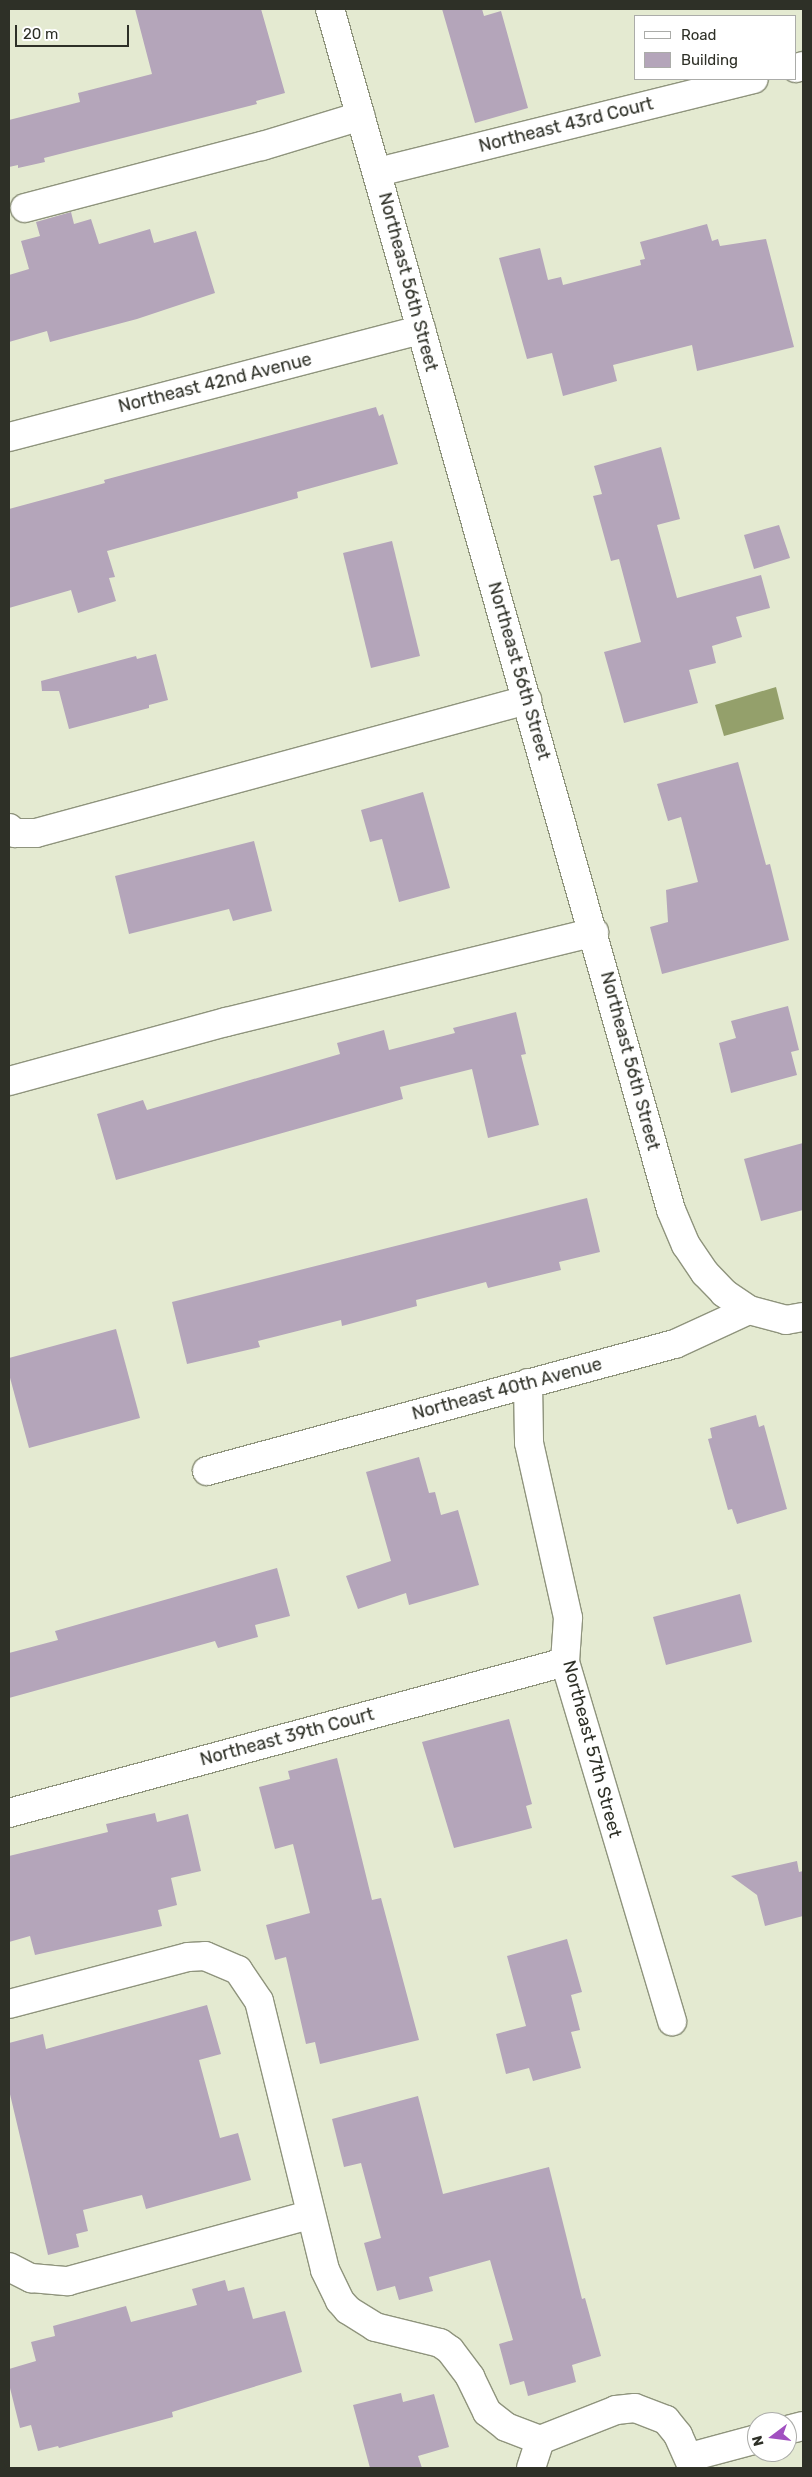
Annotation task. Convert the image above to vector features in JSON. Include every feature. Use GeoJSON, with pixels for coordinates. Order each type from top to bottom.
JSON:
{"type":"FeatureCollection","features":[{"type":"Feature","properties":{"kind":"street","name":"Northeast 56th Street"},"geometry":{"type":"LineString","coordinates":[[330,9],[594,932],[671,1210],[686,1245],[705,1273],[724,1293],[748,1310]]}},
{"type":"Feature","properties":{"kind":"street","name":"Northeast 43rd Court"},"geometry":{"type":"LineString","coordinates":[[378,172],[750,80]]}},
{"type":"Feature","properties":{"kind":"street"},"geometry":{"type":"LineString","coordinates":[[25,208],[262,146],[361,116]]}},
{"type":"Feature","properties":{"kind":"street","name":"Northeast 42nd Avenue"},"geometry":{"type":"LineString","coordinates":[[9,436],[421,330]]}},
{"type":"Feature","properties":{"kind":"street"},"geometry":{"type":"LineString","coordinates":[[9,828],[15,834],[36,832],[527,700]]}},
{"type":"Feature","properties":{"kind":"street"},"geometry":{"type":"LineString","coordinates":[[9,1081],[226,1022],[594,932]]}},
{"type":"Feature","properties":{"kind":"street"},"geometry":{"type":"LineString","coordinates":[[748,1310],[786,1320],[803,1317]]}},
{"type":"Feature","properties":{"kind":"street","name":"Northeast 40th Avenue"},"geometry":{"type":"LineString","coordinates":[[207,1471],[675,1344],[748,1310]]}},
{"type":"Feature","properties":{"kind":"street","name":"Northeast 57th Street"},"geometry":{"type":"LineString","coordinates":[[528,1383],[529,1443],[568,1618],[565,1662],[672,2021]]}},
{"type":"Feature","properties":{"kind":"street","name":"Northeast 39th Court"},"geometry":{"type":"LineString","coordinates":[[9,1813],[565,1662]]}},
{"type":"Feature","properties":{"kind":"street"},"geometry":{"type":"LineString","coordinates":[[9,2004],[188,1957],[211,1958],[238,1970],[258,2001],[264,2018],[324,2270],[340,2301],[348,2310],[375,2327],[440,2343],[450,2350],[470,2377],[495,2420],[540,2440],[616,2410],[635,2408],[666,2420],[691,2462],[747,2442]]}},
{"type":"Feature","properties":{"kind":"street"},"geometry":{"type":"LineString","coordinates":[[9,2266],[32,2278],[68,2280],[310,2215]]}},
{"type":"Feature","properties":{"kind":"street"},"geometry":{"type":"LineString","coordinates":[[532,2468],[540,2440]]}},
{"type":"Feature","properties":{"kind":"shaded area"},"geometry":{"type":"Polygon","coordinates":[[[776,687],[784,719],[724,736],[715,705],[776,687]]]}},
{"type":"Feature","properties":{"kind":"building"},"geometry":{"type":"Polygon","coordinates":[[[135,9],[261,9],[285,93],[256,101],[257,104],[44,158],[45,162],[18,168],[18,165],[9,167],[9,120],[80,102],[78,93],[152,74],[135,9]]]}},
{"type":"Feature","properties":{"kind":"building"},"geometry":{"type":"Polygon","coordinates":[[[442,9],[482,9],[484,16],[501,11],[528,108],[475,123],[442,9]]]}},
{"type":"Feature","properties":{"kind":"building"},"geometry":{"type":"Polygon","coordinates":[[[71,212],[74,224],[91,219],[99,244],[150,229],[154,243],[196,231],[215,293],[137,319],[50,342],[47,331],[9,342],[9,275],[29,269],[21,241],[40,236],[36,222],[71,212]]]}},
{"type":"Feature","properties":{"kind":"building"},"geometry":{"type":"Polygon","coordinates":[[[707,224],[712,241],[718,239],[720,246],[766,239],[794,347],[697,371],[692,345],[613,365],[617,381],[563,396],[552,353],[527,359],[499,258],[540,248],[548,280],[561,277],[563,285],[641,265],[640,260],[645,259],[640,242],[707,224]]]}},
{"type":"Feature","properties":{"kind":"building"},"geometry":{"type":"Polygon","coordinates":[[[376,407],[379,416],[383,414],[398,464],[297,492],[298,498],[107,551],[115,577],[109,578],[116,601],[78,613],[71,590],[9,608],[9,509],[105,483],[104,480],[376,407]]]}},
{"type":"Feature","properties":{"kind":"building"},"geometry":{"type":"Polygon","coordinates":[[[661,447],[680,519],[657,525],[677,598],[761,575],[770,608],[736,617],[742,637],[712,646],[716,663],[689,670],[698,703],[624,723],[604,652],[641,642],[619,559],[611,561],[593,496],[602,494],[594,466],[661,447]]]}},
{"type":"Feature","properties":{"kind":"building"},"geometry":{"type":"Polygon","coordinates":[[[779,525],[790,558],[754,569],[744,535],[779,525]]]}},
{"type":"Feature","properties":{"kind":"building"},"geometry":{"type":"Polygon","coordinates":[[[392,541],[420,656],[371,668],[343,553],[392,541]]]}},
{"type":"Feature","properties":{"kind":"building"},"geometry":{"type":"Polygon","coordinates":[[[156,654],[168,700],[149,705],[149,708],[69,729],[59,691],[42,691],[41,681],[136,656],[137,659],[156,654]]]}},
{"type":"Feature","properties":{"kind":"building"},"geometry":{"type":"Polygon","coordinates":[[[738,762],[766,865],[770,864],[789,940],[662,974],[650,927],[668,922],[666,890],[698,882],[681,817],[668,821],[657,784],[738,762]]]}},
{"type":"Feature","properties":{"kind":"building"},"geometry":{"type":"Polygon","coordinates":[[[423,792],[450,888],[399,902],[382,839],[370,842],[361,810],[423,792]]]}},
{"type":"Feature","properties":{"kind":"building"},"geometry":{"type":"Polygon","coordinates":[[[254,841],[272,911],[233,921],[229,909],[129,934],[115,876],[254,841]]]}},
{"type":"Feature","properties":{"kind":"building"},"geometry":{"type":"Polygon","coordinates":[[[788,1006],[799,1050],[791,1052],[797,1075],[731,1093],[719,1043],[736,1038],[731,1021],[788,1006]]]}},
{"type":"Feature","properties":{"kind":"building"},"geometry":{"type":"Polygon","coordinates":[[[516,1012],[526,1054],[521,1055],[539,1125],[488,1138],[472,1069],[400,1087],[403,1099],[116,1180],[97,1114],[143,1100],[147,1110],[340,1054],[337,1043],[384,1030],[389,1050],[455,1033],[453,1028],[516,1012]]]}},
{"type":"Feature","properties":{"kind":"building"},"geometry":{"type":"Polygon","coordinates":[[[803,1143],[803,1210],[761,1221],[744,1159],[803,1143]]]}},
{"type":"Feature","properties":{"kind":"building"},"geometry":{"type":"Polygon","coordinates":[[[587,1198],[600,1252],[559,1262],[561,1270],[488,1288],[486,1282],[416,1300],[417,1306],[342,1326],[341,1320],[258,1341],[260,1347],[187,1364],[172,1302],[587,1198]]]}},
{"type":"Feature","properties":{"kind":"building"},"geometry":{"type":"Polygon","coordinates":[[[116,1329],[140,1418],[29,1448],[9,1374],[9,1358],[116,1329]]]}},
{"type":"Feature","properties":{"kind":"building"},"geometry":{"type":"Polygon","coordinates":[[[756,1415],[759,1427],[764,1425],[787,1509],[737,1524],[732,1509],[728,1510],[708,1439],[712,1438],[710,1428],[756,1415]]]}},
{"type":"Feature","properties":{"kind":"building"},"geometry":{"type":"Polygon","coordinates":[[[419,1457],[429,1493],[435,1492],[441,1515],[458,1510],[479,1585],[409,1605],[406,1593],[358,1609],[346,1576],[391,1561],[366,1472],[419,1457]]]}},
{"type":"Feature","properties":{"kind":"building"},"geometry":{"type":"Polygon","coordinates":[[[277,1568],[290,1616],[255,1625],[258,1637],[218,1648],[215,1641],[9,1698],[9,1653],[58,1640],[55,1631],[277,1568]]]}},
{"type":"Feature","properties":{"kind":"building"},"geometry":{"type":"Polygon","coordinates":[[[740,1594],[752,1642],[666,1665],[653,1617],[740,1594]]]}},
{"type":"Feature","properties":{"kind":"building"},"geometry":{"type":"Polygon","coordinates":[[[509,1719],[532,1804],[526,1806],[532,1828],[454,1848],[422,1742],[509,1719]]]}},
{"type":"Feature","properties":{"kind":"building"},"geometry":{"type":"Polygon","coordinates":[[[337,1758],[372,1900],[381,1898],[419,2040],[320,2064],[315,2042],[306,2044],[286,1957],[275,1960],[266,1925],[310,1913],[293,1844],[275,1849],[259,1787],[290,1779],[288,1771],[337,1758]]]}},
{"type":"Feature","properties":{"kind":"building"},"geometry":{"type":"Polygon","coordinates":[[[155,1813],[157,1822],[188,1814],[201,1871],[171,1878],[177,1905],[158,1910],[162,1926],[35,1955],[30,1936],[9,1942],[9,1856],[108,1832],[106,1824],[155,1813]]]}},
{"type":"Feature","properties":{"kind":"building"},"geometry":{"type":"Polygon","coordinates":[[[797,1861],[799,1872],[803,1871],[803,1916],[765,1926],[757,1895],[731,1876],[797,1861]]]}},
{"type":"Feature","properties":{"kind":"building"},"geometry":{"type":"Polygon","coordinates":[[[567,1939],[582,1992],[571,1995],[580,2030],[571,2032],[581,2068],[533,2081],[529,2068],[506,2074],[496,2034],[526,2026],[507,1956],[567,1939]]]}},
{"type":"Feature","properties":{"kind":"building"},"geometry":{"type":"Polygon","coordinates":[[[207,2005],[221,2054],[199,2060],[220,2138],[238,2133],[251,2180],[146,2209],[142,2195],[83,2210],[88,2231],[76,2234],[79,2247],[48,2255],[9,2090],[9,2043],[43,2034],[46,2049],[207,2005]]]}},
{"type":"Feature","properties":{"kind":"building"},"geometry":{"type":"Polygon","coordinates":[[[418,2096],[443,2194],[549,2167],[582,2299],[585,2298],[601,2356],[572,2365],[576,2382],[528,2396],[524,2381],[510,2385],[499,2344],[513,2340],[490,2260],[429,2277],[433,2291],[399,2300],[395,2286],[377,2291],[364,2243],[381,2238],[361,2163],[344,2167],[332,2119],[418,2096]]]}},
{"type":"Feature","properties":{"kind":"building"},"geometry":{"type":"Polygon","coordinates":[[[225,2280],[228,2291],[244,2287],[253,2319],[285,2311],[302,2372],[172,2412],[173,2417],[59,2448],[58,2446],[38,2451],[31,2425],[20,2428],[9,2384],[9,2369],[36,2361],[31,2342],[55,2336],[53,2326],[126,2306],[131,2322],[197,2305],[192,2289],[225,2280]]]}},
{"type":"Feature","properties":{"kind":"building"},"geometry":{"type":"Polygon","coordinates":[[[401,2393],[403,2402],[434,2394],[449,2447],[418,2456],[422,2468],[370,2468],[353,2405],[401,2393]]]}}]}
